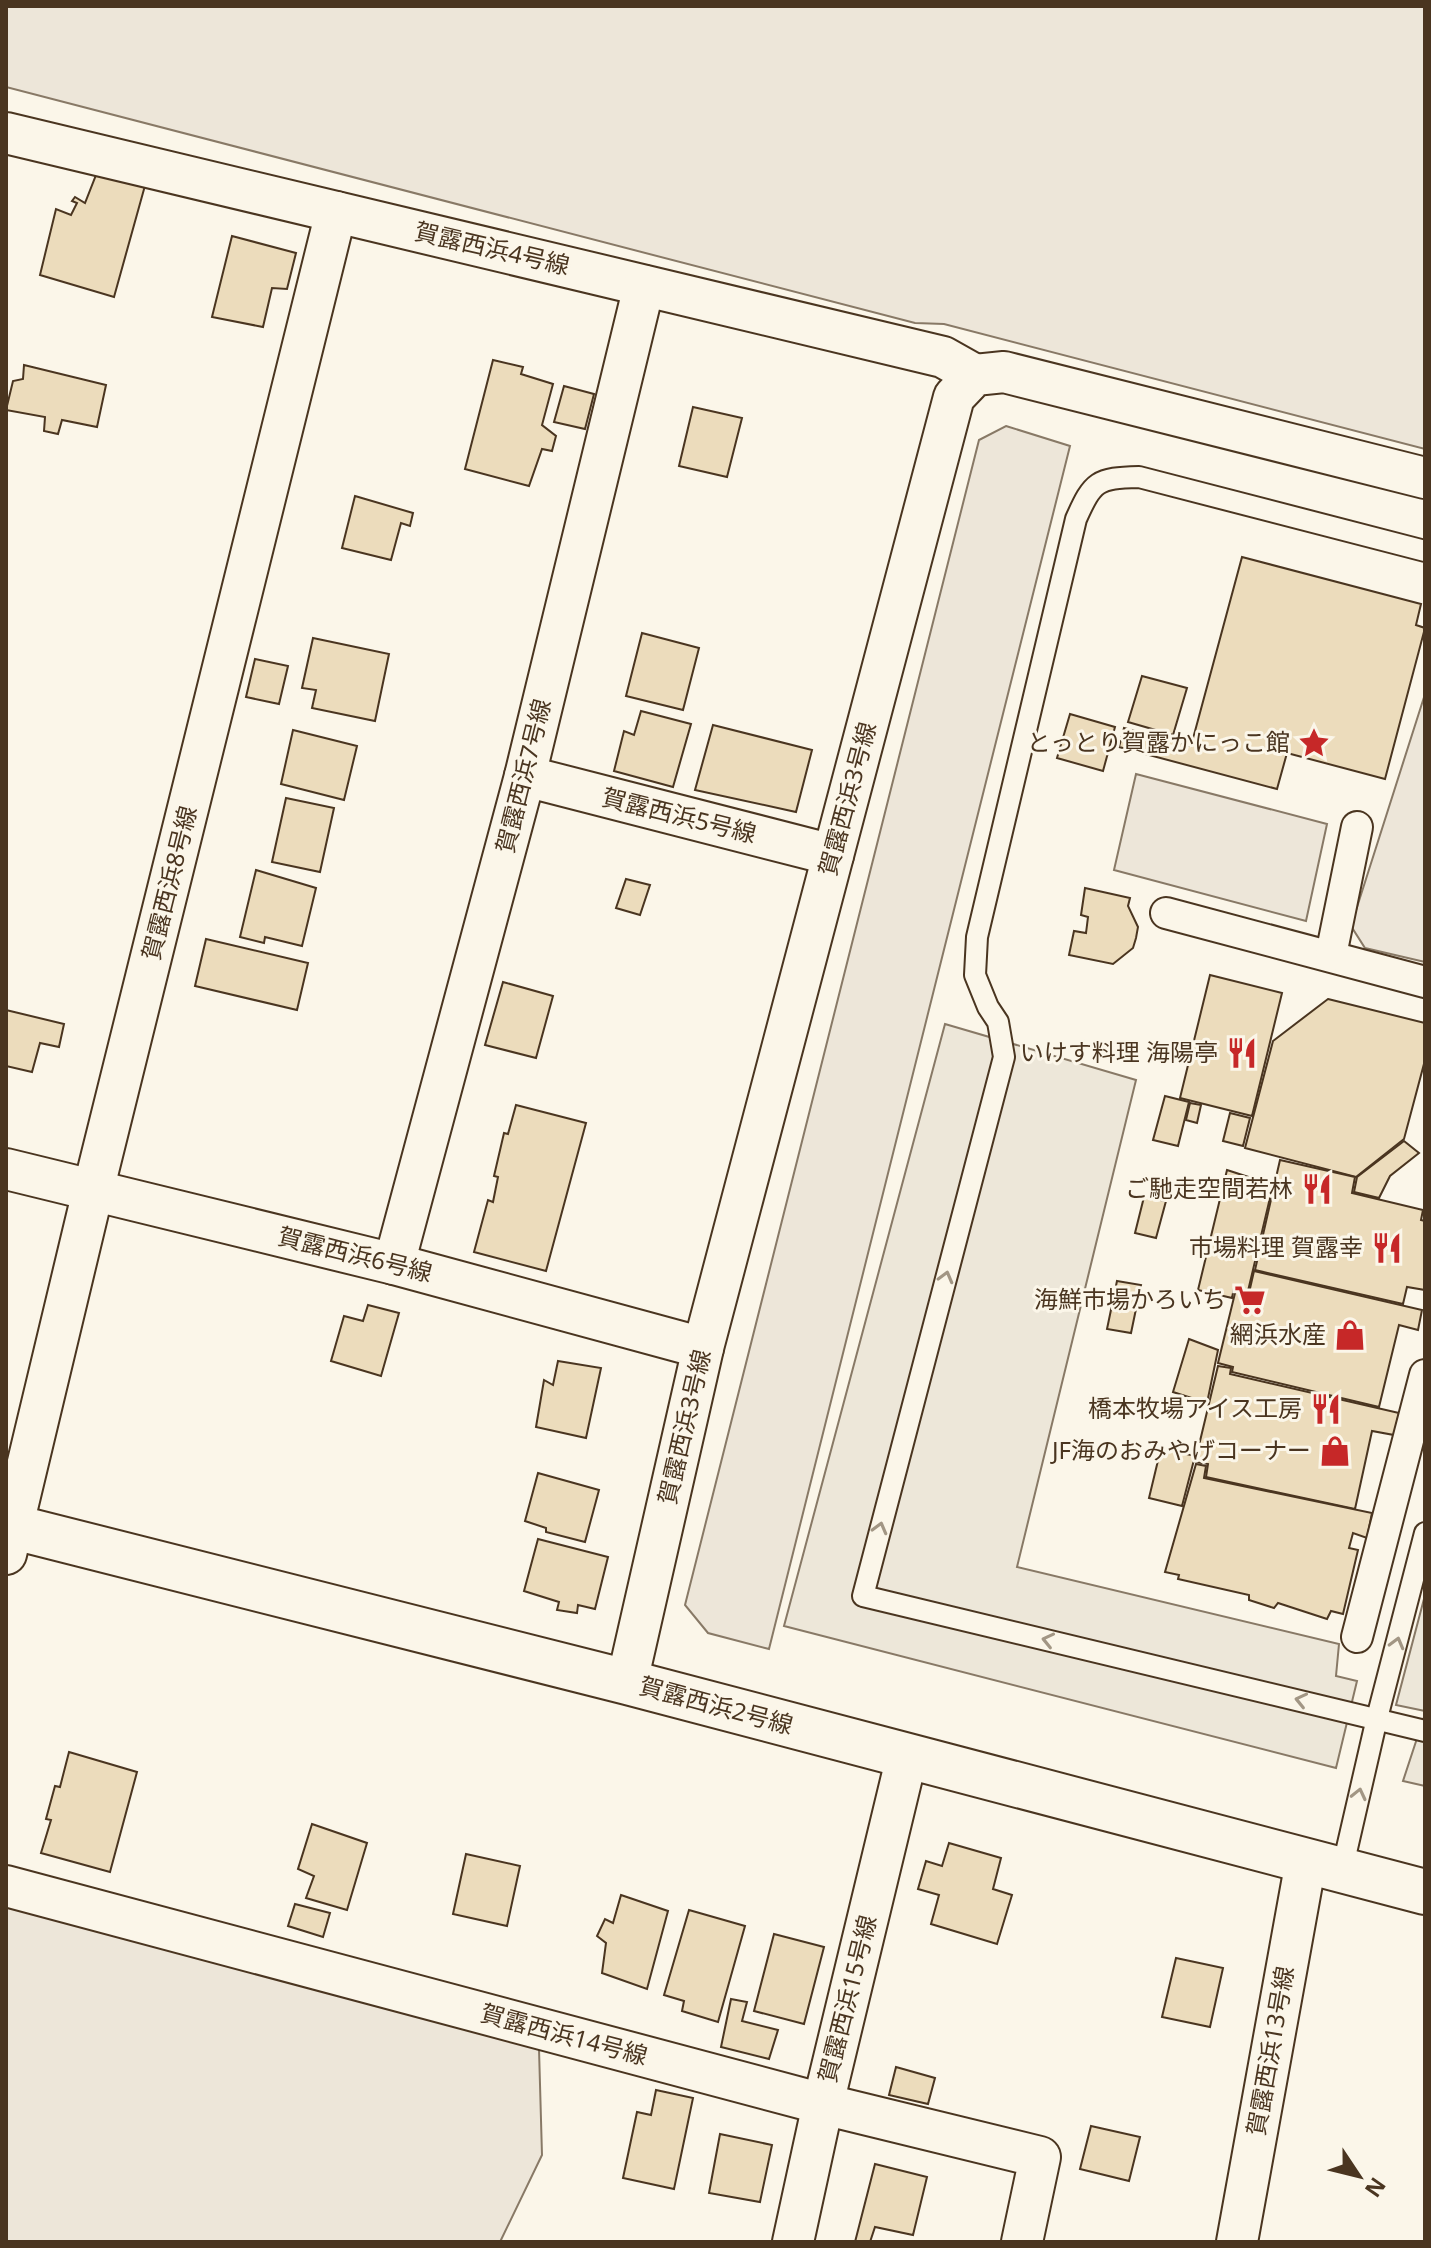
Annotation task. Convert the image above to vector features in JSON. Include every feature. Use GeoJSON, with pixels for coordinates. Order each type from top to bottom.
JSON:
{"type":"FeatureCollection","features":[{"type":"Feature","properties":{"kind":"street","name":"賀露西浜4号線"},"geometry":{"type":"LineString","coordinates":[[6,133],[943,357],[975,375]]}},
{"type":"Feature","properties":{"kind":"street","name":"賀露西浜8号線"},"geometry":{"type":"LineString","coordinates":[[9,1535],[336,212]]}},
{"type":"Feature","properties":{"kind":"street","name":"賀露西浜7号線"},"geometry":{"type":"LineString","coordinates":[[394,1264],[525,776],[644,286]]}},
{"type":"Feature","properties":{"kind":"street"},"geometry":{"type":"LineString","coordinates":[[975,375],[1004,372],[1425,478]]}},
{"type":"Feature","properties":{"kind":"street","name":"賀露西浜3号線"},"geometry":{"type":"LineString","coordinates":[[627,1682],[703,1348],[954,397],[975,375]]}},
{"type":"Feature","properties":{"kind":"street","name":"賀露西浜5号線"},"geometry":{"type":"LineString","coordinates":[[525,776],[833,855]]}},
{"type":"Feature","properties":{"kind":"street"},"geometry":{"type":"LineString","coordinates":[[1331,955],[1357,827]]}},
{"type":"Feature","properties":{"kind":"street"},"geometry":{"type":"LineString","coordinates":[[1166,913],[1425,982]]}},
{"type":"Feature","properties":{"kind":"street","name":"賀露西浜6号線"},"geometry":{"type":"LineString","coordinates":[[6,1169],[394,1264],[703,1348]]}},
{"type":"Feature","properties":{"kind":"street"},"geometry":{"type":"LineString","coordinates":[[1357,1637],[1425,1375]]}},
{"type":"Feature","properties":{"kind":"street","name":"賀露西浜2号線"},"geometry":{"type":"LineString","coordinates":[[9,1535],[627,1682],[1425,1892]]}},
{"type":"Feature","properties":{"kind":"street","name":"賀露西浜15号線"},"geometry":{"type":"LineString","coordinates":[[793,2242],[907,1756]]}},
{"type":"Feature","properties":{"kind":"street","name":"賀露西浜13号線"},"geometry":{"type":"LineString","coordinates":[[1237,2242],[1324,1865]]}},
{"type":"Feature","properties":{"kind":"street","name":"賀露西浜14号線"},"geometry":{"type":"LineString","coordinates":[[6,1886],[823,2104],[1040,2157],[1022,2242]]}},
{"type":"Feature","properties":{"kind":"lane"},"geometry":{"type":"LineString","coordinates":[[1425,551],[1139,477],[1109,477],[1089,491],[1076,519],[977,937],[975,975],[998,1022],[1004,1057],[863,1596],[1425,1731]]}},
{"type":"Feature","properties":{"kind":"lane"},"geometry":{"type":"LineString","coordinates":[[1324,1865],[1417,1601],[1425,1533]]}},
{"type":"Feature","properties":{"kind":"shaded area"},"geometry":{"type":"Polygon","coordinates":[[[6,6],[1425,6],[1425,449],[944,324],[915,323],[6,87],[6,6]]]}},
{"type":"Feature","properties":{"kind":"shaded area"},"geometry":{"type":"Polygon","coordinates":[[[1006,426],[1070,446],[769,1649],[708,1633],[685,1605],[979,440],[1006,426]]]}},
{"type":"Feature","properties":{"kind":"shaded area"},"geometry":{"type":"Polygon","coordinates":[[[1425,694],[1425,962],[1365,948],[1351,926],[1425,694]]]}},
{"type":"Feature","properties":{"kind":"shaded area"},"geometry":{"type":"Polygon","coordinates":[[[1136,774],[1327,824],[1306,921],[1114,870],[1136,774]]]}},
{"type":"Feature","properties":{"kind":"shaded area"},"geometry":{"type":"Polygon","coordinates":[[[945,1024],[1136,1080],[1017,1567],[1339,1644],[1336,1676],[1357,1681],[1336,1768],[784,1626],[945,1024]]]}},
{"type":"Feature","properties":{"kind":"shaded area"},"geometry":{"type":"Polygon","coordinates":[[[1425,1595],[1425,1711],[1396,1705],[1425,1595]]]}},
{"type":"Feature","properties":{"kind":"shaded area"},"geometry":{"type":"Polygon","coordinates":[[[1425,1714],[1425,1786],[1403,1781],[1425,1714]]]}},
{"type":"Feature","properties":{"kind":"shaded area"},"geometry":{"type":"Polygon","coordinates":[[[6,1897],[539,2049],[542,2155],[500,2242],[6,2242],[6,1897]]]}},
{"type":"Feature","properties":{"kind":"building"},"geometry":{"type":"Polygon","coordinates":[[[98,170],[146,182],[114,297],[40,275],[56,209],[71,215],[77,203],[72,201],[75,197],[85,203],[98,170]]]}},
{"type":"Feature","properties":{"kind":"building"},"geometry":{"type":"Polygon","coordinates":[[[232,236],[296,253],[287,289],[272,288],[263,327],[212,317],[232,236]]]}},
{"type":"Feature","properties":{"kind":"building"},"geometry":{"type":"Polygon","coordinates":[[[493,360],[523,367],[521,374],[553,384],[542,425],[556,436],[552,451],[542,449],[529,486],[465,469],[493,360]]]}},
{"type":"Feature","properties":{"kind":"building"},"geometry":{"type":"Polygon","coordinates":[[[24,365],[106,385],[97,427],[62,420],[58,434],[44,431],[45,417],[6,410],[13,381],[23,379],[24,365]]]}},
{"type":"Feature","properties":{"kind":"building"},"geometry":{"type":"Polygon","coordinates":[[[564,386],[594,394],[585,429],[554,422],[564,386]]]}},
{"type":"Feature","properties":{"kind":"building"},"geometry":{"type":"Polygon","coordinates":[[[693,407],[742,418],[727,477],[679,466],[693,407]]]}},
{"type":"Feature","properties":{"kind":"building"},"geometry":{"type":"Polygon","coordinates":[[[355,496],[413,513],[410,526],[401,523],[391,560],[342,548],[355,496]]]}},
{"type":"Feature","properties":{"kind":"building"},"geometry":{"type":"Polygon","coordinates":[[[1242,557],[1421,604],[1416,625],[1425,628],[1385,779],[1287,753],[1277,789],[1119,747],[1124,728],[1191,746],[1242,557]]]}},
{"type":"Feature","properties":{"kind":"building"},"geometry":{"type":"Polygon","coordinates":[[[642,633],[699,648],[683,710],[626,696],[642,633]]]}},
{"type":"Feature","properties":{"kind":"building"},"geometry":{"type":"Polygon","coordinates":[[[313,638],[389,654],[375,721],[312,708],[316,690],[302,688],[313,638]]]}},
{"type":"Feature","properties":{"kind":"building"},"geometry":{"type":"Polygon","coordinates":[[[255,659],[288,666],[279,704],[246,697],[255,659]]]}},
{"type":"Feature","properties":{"kind":"building"},"geometry":{"type":"Polygon","coordinates":[[[1142,676],[1187,688],[1173,735],[1128,722],[1142,676]]]}},
{"type":"Feature","properties":{"kind":"building"},"geometry":{"type":"Polygon","coordinates":[[[641,711],[691,724],[673,787],[614,771],[624,731],[634,735],[641,711]]]}},
{"type":"Feature","properties":{"kind":"building"},"geometry":{"type":"Polygon","coordinates":[[[1070,714],[1115,727],[1103,771],[1057,758],[1070,714]]]}},
{"type":"Feature","properties":{"kind":"building"},"geometry":{"type":"Polygon","coordinates":[[[713,725],[812,750],[796,812],[695,790],[713,725]]]}},
{"type":"Feature","properties":{"kind":"building"},"geometry":{"type":"Polygon","coordinates":[[[293,730],[357,746],[344,800],[281,784],[293,730]]]}},
{"type":"Feature","properties":{"kind":"building"},"geometry":{"type":"Polygon","coordinates":[[[286,798],[334,808],[320,872],[272,862],[286,798]]]}},
{"type":"Feature","properties":{"kind":"building"},"geometry":{"type":"Polygon","coordinates":[[[256,870],[316,888],[302,946],[265,937],[264,943],[240,937],[256,870]]]}},
{"type":"Feature","properties":{"kind":"building"},"geometry":{"type":"Polygon","coordinates":[[[626,879],[650,885],[640,915],[616,908],[626,879]]]}},
{"type":"Feature","properties":{"kind":"building"},"geometry":{"type":"Polygon","coordinates":[[[1085,888],[1130,898],[1128,906],[1138,927],[1136,938],[1133,948],[1113,964],[1069,955],[1074,931],[1086,933],[1088,917],[1081,915],[1085,888]]]}},
{"type":"Feature","properties":{"kind":"building"},"geometry":{"type":"Polygon","coordinates":[[[206,939],[308,963],[297,1010],[195,986],[206,939]]]}},
{"type":"Feature","properties":{"kind":"building"},"geometry":{"type":"Polygon","coordinates":[[[1210,975],[1282,993],[1252,1116],[1180,1098],[1210,975]]]}},
{"type":"Feature","properties":{"kind":"building"},"geometry":{"type":"Polygon","coordinates":[[[503,982],[553,996],[536,1058],[485,1045],[503,982]]]}},
{"type":"Feature","properties":{"kind":"building"},"geometry":{"type":"Polygon","coordinates":[[[1328,999],[1425,1023],[1425,1060],[1404,1139],[1356,1177],[1245,1148],[1273,1041],[1328,999]]]}},
{"type":"Feature","properties":{"kind":"building"},"geometry":{"type":"Polygon","coordinates":[[[6,1010],[64,1024],[59,1047],[40,1043],[32,1072],[6,1066],[6,1010]]]}},
{"type":"Feature","properties":{"kind":"building"},"geometry":{"type":"Polygon","coordinates":[[[1165,1096],[1189,1102],[1178,1146],[1153,1140],[1165,1096]]]}},
{"type":"Feature","properties":{"kind":"building"},"geometry":{"type":"Polygon","coordinates":[[[1190,1103],[1201,1105],[1197,1123],[1186,1120],[1190,1103]]]}},
{"type":"Feature","properties":{"kind":"building"},"geometry":{"type":"Polygon","coordinates":[[[516,1105],[586,1123],[546,1271],[474,1252],[488,1200],[493,1202],[498,1177],[494,1176],[504,1133],[508,1134],[516,1105]]]}},
{"type":"Feature","properties":{"kind":"building"},"geometry":{"type":"Polygon","coordinates":[[[1230,1113],[1250,1118],[1243,1146],[1223,1141],[1230,1113]]]}},
{"type":"Feature","properties":{"kind":"building"},"geometry":{"type":"Polygon","coordinates":[[[1404,1141],[1419,1153],[1390,1176],[1379,1198],[1354,1192],[1357,1177],[1404,1141]]]}},
{"type":"Feature","properties":{"kind":"building"},"geometry":{"type":"Polygon","coordinates":[[[1280,1160],[1355,1177],[1352,1193],[1423,1210],[1425,1290],[1407,1287],[1403,1304],[1255,1270],[1280,1160]]]}},
{"type":"Feature","properties":{"kind":"building"},"geometry":{"type":"Polygon","coordinates":[[[1227,1170],[1273,1185],[1248,1291],[1234,1288],[1232,1298],[1198,1290],[1227,1170]]]}},
{"type":"Feature","properties":{"kind":"building"},"geometry":{"type":"Polygon","coordinates":[[[1144,1197],[1166,1201],[1156,1238],[1135,1233],[1144,1197]]]}},
{"type":"Feature","properties":{"kind":"building"},"geometry":{"type":"Polygon","coordinates":[[[1254,1271],[1422,1310],[1418,1330],[1399,1325],[1379,1407],[1232,1372],[1233,1367],[1218,1363],[1236,1289],[1249,1293],[1254,1271]]]}},
{"type":"Feature","properties":{"kind":"building"},"geometry":{"type":"Polygon","coordinates":[[[1117,1281],[1141,1285],[1131,1333],[1107,1329],[1117,1281]]]}},
{"type":"Feature","properties":{"kind":"building"},"geometry":{"type":"Polygon","coordinates":[[[368,1305],[399,1313],[381,1376],[331,1361],[344,1316],[363,1321],[368,1305]]]}},
{"type":"Feature","properties":{"kind":"building"},"geometry":{"type":"Polygon","coordinates":[[[1189,1339],[1218,1350],[1207,1403],[1173,1392],[1189,1339]]]}},
{"type":"Feature","properties":{"kind":"building"},"geometry":{"type":"Polygon","coordinates":[[[558,1361],[601,1368],[586,1438],[536,1427],[544,1380],[553,1385],[558,1361]]]}},
{"type":"Feature","properties":{"kind":"building"},"geometry":{"type":"Polygon","coordinates":[[[1218,1366],[1231,1368],[1230,1374],[1399,1413],[1394,1435],[1372,1431],[1355,1509],[1206,1477],[1208,1464],[1195,1462],[1218,1366]]]}},
{"type":"Feature","properties":{"kind":"building"},"geometry":{"type":"Polygon","coordinates":[[[1161,1448],[1195,1456],[1182,1506],[1149,1498],[1161,1448]]]}},
{"type":"Feature","properties":{"kind":"building"},"geometry":{"type":"Polygon","coordinates":[[[1196,1464],[1206,1466],[1204,1478],[1372,1513],[1367,1538],[1353,1533],[1349,1548],[1358,1550],[1343,1614],[1331,1611],[1327,1619],[1278,1603],[1274,1608],[1249,1600],[1249,1595],[1178,1579],[1179,1575],[1165,1572],[1196,1464]]]}},
{"type":"Feature","properties":{"kind":"building"},"geometry":{"type":"Polygon","coordinates":[[[538,1473],[599,1490],[585,1542],[546,1532],[546,1528],[525,1521],[538,1473]]]}},
{"type":"Feature","properties":{"kind":"building"},"geometry":{"type":"Polygon","coordinates":[[[538,1539],[608,1557],[595,1609],[578,1605],[577,1613],[557,1610],[559,1602],[524,1591],[538,1539]]]}},
{"type":"Feature","properties":{"kind":"building"},"geometry":{"type":"Polygon","coordinates":[[[69,1752],[137,1772],[110,1872],[41,1853],[51,1820],[46,1819],[55,1786],[60,1787],[69,1752]]]}},
{"type":"Feature","properties":{"kind":"building"},"geometry":{"type":"Polygon","coordinates":[[[312,1824],[367,1843],[347,1910],[306,1898],[314,1876],[298,1869],[312,1824]]]}},
{"type":"Feature","properties":{"kind":"building"},"geometry":{"type":"Polygon","coordinates":[[[949,1843],[1001,1858],[993,1889],[1012,1895],[997,1944],[931,1924],[939,1895],[918,1889],[926,1861],[942,1866],[949,1843]]]}},
{"type":"Feature","properties":{"kind":"building"},"geometry":{"type":"Polygon","coordinates":[[[466,1854],[520,1866],[507,1926],[453,1914],[466,1854]]]}},
{"type":"Feature","properties":{"kind":"building"},"geometry":{"type":"Polygon","coordinates":[[[621,1895],[668,1911],[647,1989],[602,1973],[606,1943],[597,1936],[605,1919],[613,1923],[621,1895]]]}},
{"type":"Feature","properties":{"kind":"building"},"geometry":{"type":"Polygon","coordinates":[[[295,1904],[330,1913],[323,1937],[288,1926],[295,1904]]]}},
{"type":"Feature","properties":{"kind":"building"},"geometry":{"type":"Polygon","coordinates":[[[689,1910],[745,1926],[718,2022],[682,2011],[684,2001],[664,1995],[689,1910]]]}},
{"type":"Feature","properties":{"kind":"building"},"geometry":{"type":"Polygon","coordinates":[[[774,1934],[824,1947],[804,2024],[754,2011],[774,1934]]]}},
{"type":"Feature","properties":{"kind":"building"},"geometry":{"type":"Polygon","coordinates":[[[1176,1958],[1223,1968],[1210,2027],[1162,2017],[1176,1958]]]}},
{"type":"Feature","properties":{"kind":"building"},"geometry":{"type":"Polygon","coordinates":[[[731,1999],[747,2002],[742,2021],[778,2030],[769,2059],[721,2047],[731,1999]]]}},
{"type":"Feature","properties":{"kind":"building"},"geometry":{"type":"Polygon","coordinates":[[[896,2067],[935,2078],[928,2104],[889,2095],[896,2067]]]}},
{"type":"Feature","properties":{"kind":"building"},"geometry":{"type":"Polygon","coordinates":[[[656,2090],[693,2098],[674,2189],[623,2178],[637,2112],[651,2115],[656,2090]]]}},
{"type":"Feature","properties":{"kind":"building"},"geometry":{"type":"Polygon","coordinates":[[[1091,2126],[1140,2137],[1129,2181],[1080,2169],[1091,2126]]]}},
{"type":"Feature","properties":{"kind":"building"},"geometry":{"type":"Polygon","coordinates":[[[720,2134],[772,2145],[760,2202],[709,2193],[720,2134]]]}},
{"type":"Feature","properties":{"kind":"building"},"geometry":{"type":"Polygon","coordinates":[[[875,2164],[927,2177],[913,2235],[875,2227],[870,2242],[855,2242],[875,2164]]]}},
{"type":"Feature","properties":{"kind":"place","name":"とっとり賀露かにっこ館"},"geometry":{"type":"Point","coordinates":[1314,743]}},
{"type":"Feature","properties":{"kind":"place","name":"いけす料理 海陽亭"},"geometry":{"type":"Point","coordinates":[1242,1053]}},
{"type":"Feature","properties":{"kind":"place","name":"ご馳走空間若林"},"geometry":{"type":"Point","coordinates":[1317,1189]}},
{"type":"Feature","properties":{"kind":"place","name":"市場料理 賀露幸"},"geometry":{"type":"Point","coordinates":[1387,1248]}},
{"type":"Feature","properties":{"kind":"place","name":"海鮮市場かろいち"},"geometry":{"type":"Point","coordinates":[1250,1300]}},
{"type":"Feature","properties":{"kind":"place","name":"網浜水産"},"geometry":{"type":"Point","coordinates":[1350,1335]}},
{"type":"Feature","properties":{"kind":"place","name":"橋本牧場アイス工房"},"geometry":{"type":"Point","coordinates":[1326,1409]}},
{"type":"Feature","properties":{"kind":"place","name":"JF海のおみやげコーナー"},"geometry":{"type":"Point","coordinates":[1335,1451]}}]}
